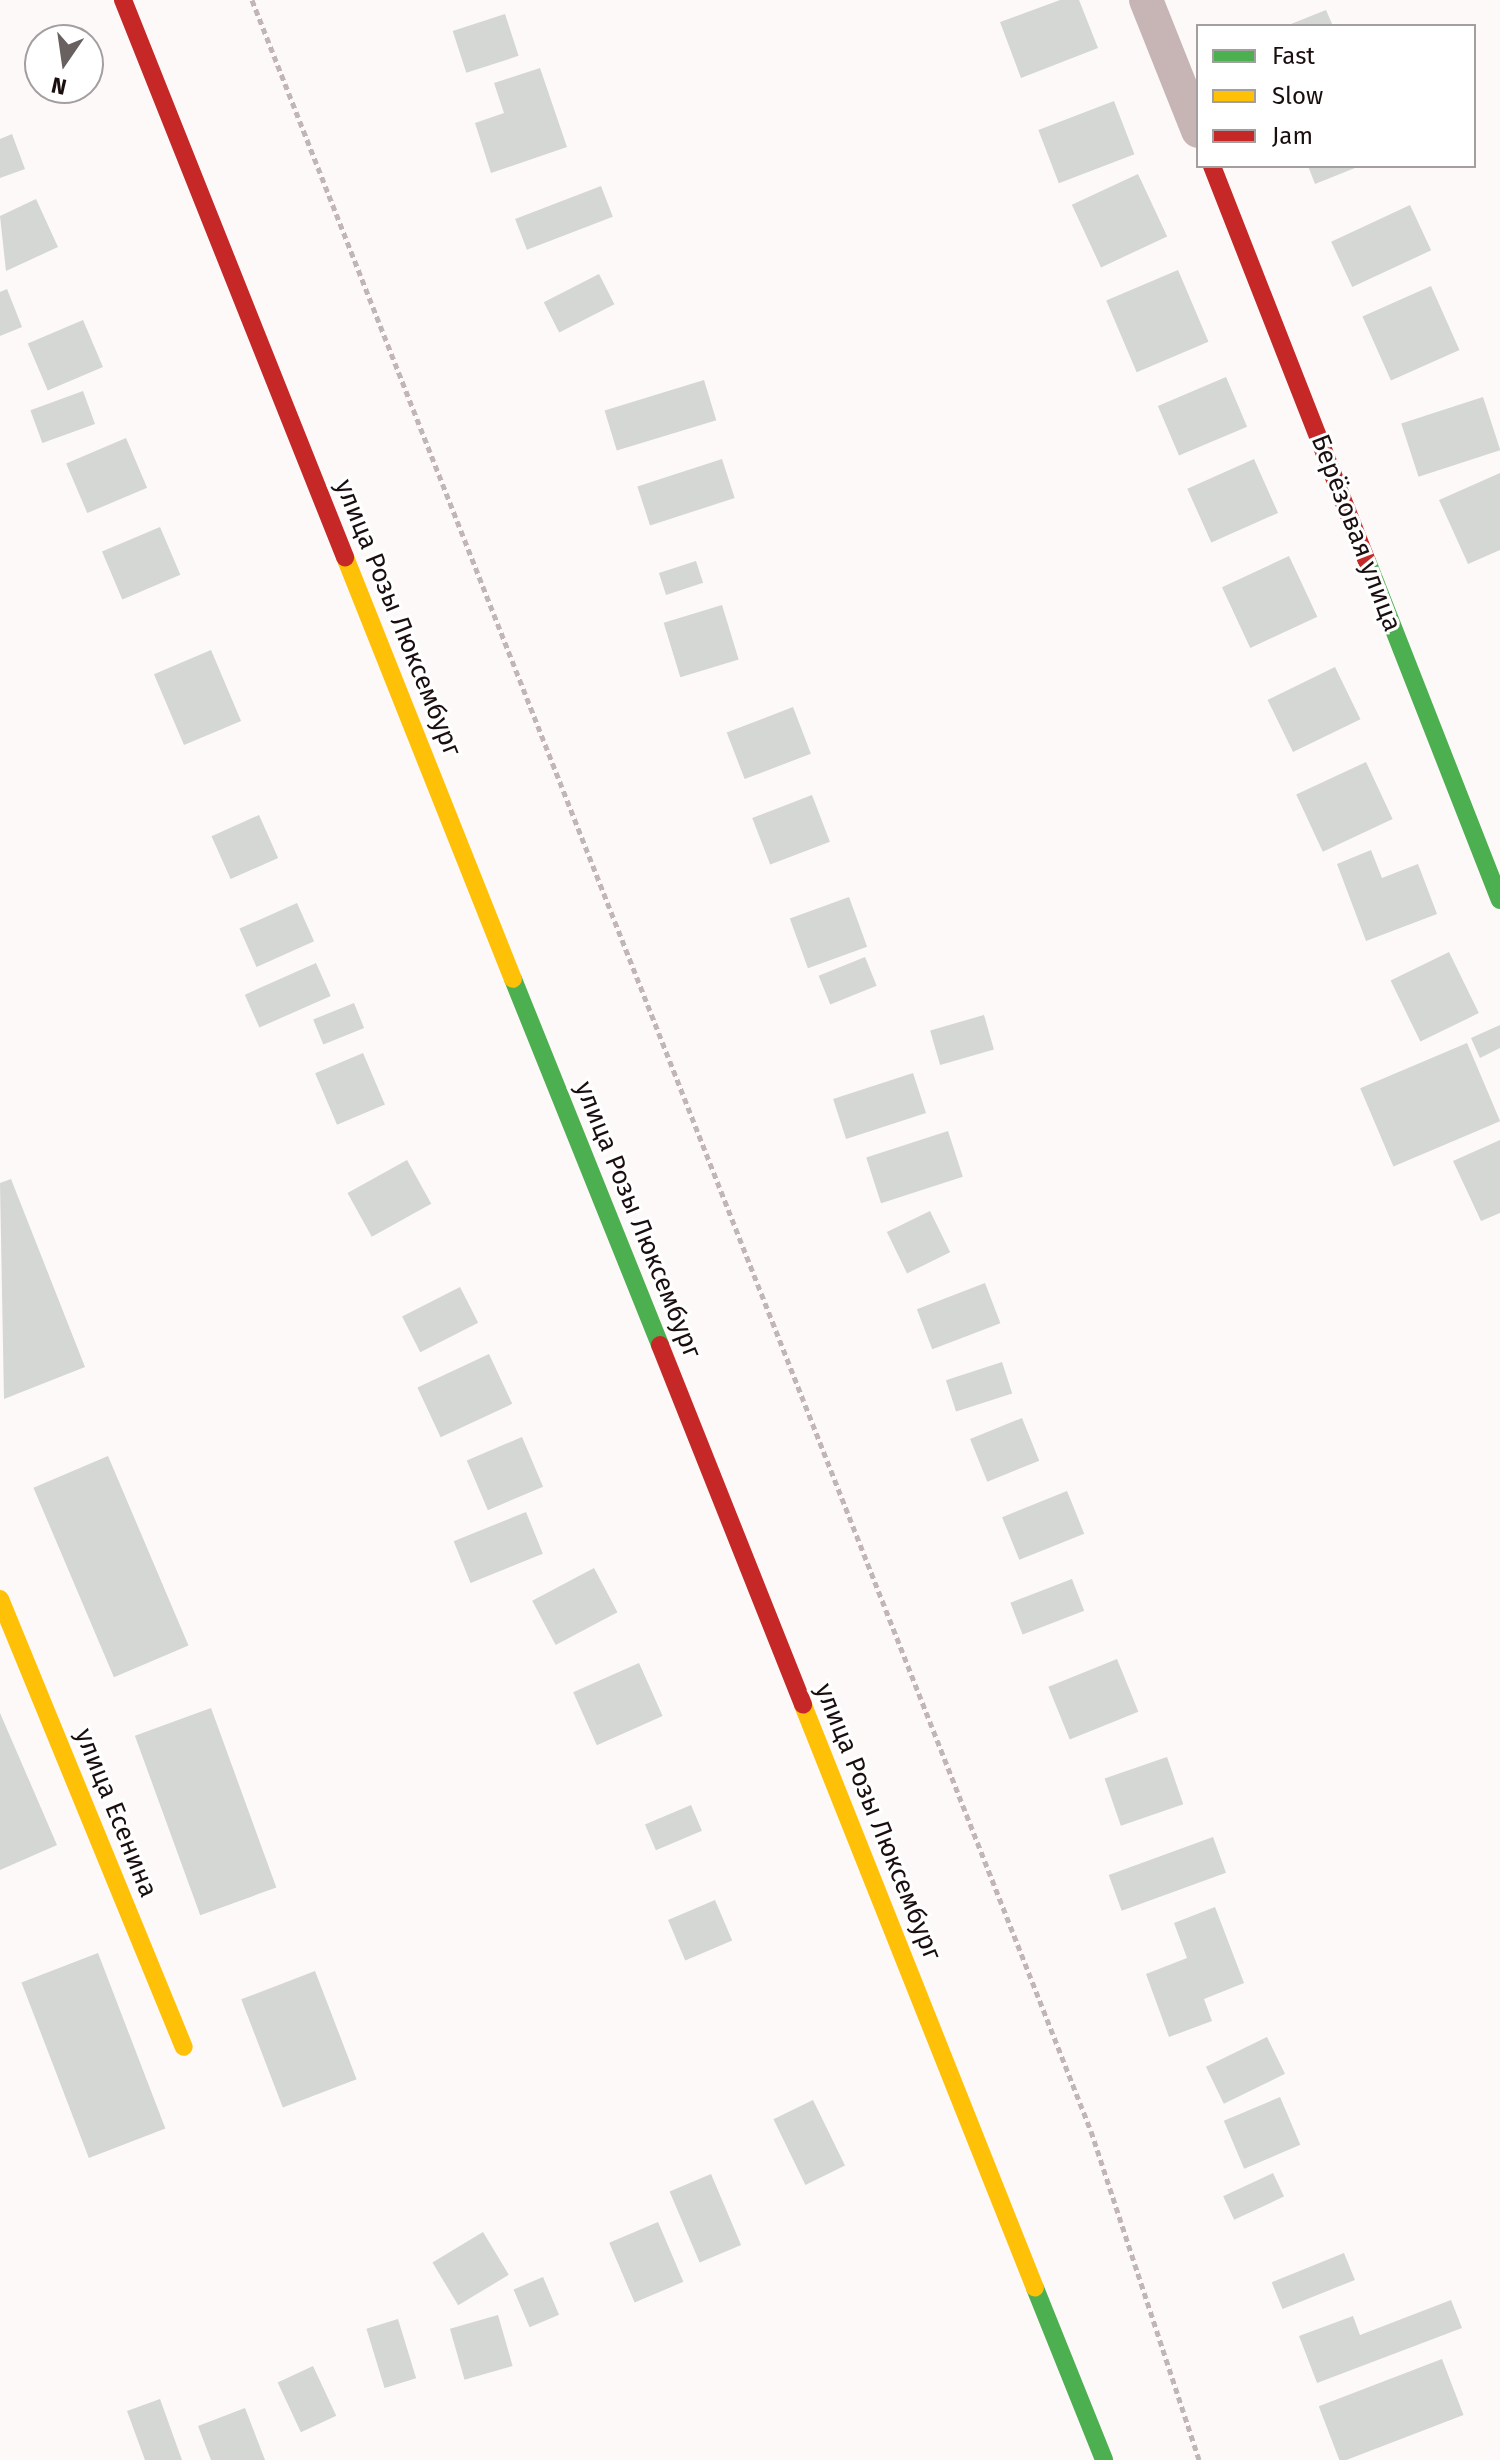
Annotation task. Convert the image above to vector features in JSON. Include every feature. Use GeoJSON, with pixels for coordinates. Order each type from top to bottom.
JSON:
{"type":"FeatureCollection","features":[{"type":"Feature","properties":{"kind":"street","name":"улица Розы Люксембург"},"geometry":{"type":"LineString","coordinates":[[123,0],[1104,2460]]}},
{"type":"Feature","properties":{"kind":"street"},"geometry":{"type":"LineString","coordinates":[[1146,0],[1196,126]]}},
{"type":"Feature","properties":{"kind":"street","name":"Берёзовая улица"},"geometry":{"type":"LineString","coordinates":[[1213,168],[1500,900]]}},
{"type":"Feature","properties":{"kind":"street","name":"улица Есенина"},"geometry":{"type":"LineString","coordinates":[[0,1599],[184,2047]]}},
{"type":"Feature","properties":{"kind":"path"},"geometry":{"type":"LineString","coordinates":[[252,0],[1091,2131],[1199,2460]]}},
{"type":"Feature","properties":{"kind":"building"},"geometry":{"type":"Polygon","coordinates":[[[1060,0],[1079,0],[1098,48],[1021,78],[1000,22],[1060,0]]]}},
{"type":"Feature","properties":{"kind":"building"},"geometry":{"type":"Polygon","coordinates":[[[1326,10],[1332,24],[1291,24],[1326,10]]]}},
{"type":"Feature","properties":{"kind":"building"},"geometry":{"type":"Polygon","coordinates":[[[505,14],[519,56],[466,73],[453,31],[505,14]]]}},
{"type":"Feature","properties":{"kind":"building"},"geometry":{"type":"Polygon","coordinates":[[[540,68],[567,147],[491,173],[475,123],[504,113],[494,83],[540,68]]]}},
{"type":"Feature","properties":{"kind":"building"},"geometry":{"type":"Polygon","coordinates":[[[1114,101],[1134,154],[1059,183],[1038,130],[1114,101]]]}},
{"type":"Feature","properties":{"kind":"building"},"geometry":{"type":"Polygon","coordinates":[[[12,134],[25,169],[0,178],[0,139],[12,134]]]}},
{"type":"Feature","properties":{"kind":"building"},"geometry":{"type":"Polygon","coordinates":[[[1309,168],[1355,168],[1315,184],[1309,168]]]}},
{"type":"Feature","properties":{"kind":"building"},"geometry":{"type":"Polygon","coordinates":[[[1138,174],[1167,237],[1101,267],[1072,205],[1138,174]]]}},
{"type":"Feature","properties":{"kind":"building"},"geometry":{"type":"Polygon","coordinates":[[[601,186],[613,217],[527,250],[515,219],[601,186]]]}},
{"type":"Feature","properties":{"kind":"building"},"geometry":{"type":"Polygon","coordinates":[[[36,199],[58,247],[6,271],[0,216],[36,199]]]}},
{"type":"Feature","properties":{"kind":"building"},"geometry":{"type":"Polygon","coordinates":[[[1410,205],[1431,250],[1352,287],[1331,242],[1410,205]]]}},
{"type":"Feature","properties":{"kind":"building"},"geometry":{"type":"Polygon","coordinates":[[[1178,270],[1208,342],[1137,372],[1106,300],[1178,270]]]}},
{"type":"Feature","properties":{"kind":"building"},"geometry":{"type":"Polygon","coordinates":[[[599,274],[614,304],[559,332],[544,302],[599,274]]]}},
{"type":"Feature","properties":{"kind":"building"},"geometry":{"type":"Polygon","coordinates":[[[1431,286],[1459,350],[1391,380],[1362,317],[1431,286]]]}},
{"type":"Feature","properties":{"kind":"building"},"geometry":{"type":"Polygon","coordinates":[[[7,289],[22,327],[0,336],[0,292],[7,289]]]}},
{"type":"Feature","properties":{"kind":"building"},"geometry":{"type":"Polygon","coordinates":[[[83,320],[103,367],[48,390],[28,343],[83,320]]]}},
{"type":"Feature","properties":{"kind":"building"},"geometry":{"type":"Polygon","coordinates":[[[1226,377],[1247,427],[1179,456],[1158,406],[1226,377]]]}},
{"type":"Feature","properties":{"kind":"building"},"geometry":{"type":"Polygon","coordinates":[[[704,380],[716,420],[617,451],[605,410],[704,380]]]}},
{"type":"Feature","properties":{"kind":"building"},"geometry":{"type":"Polygon","coordinates":[[[83,391],[95,424],[42,443],[30,410],[83,391]]]}},
{"type":"Feature","properties":{"kind":"building"},"geometry":{"type":"Polygon","coordinates":[[[1483,397],[1500,450],[1419,477],[1401,424],[1483,397]]]}},
{"type":"Feature","properties":{"kind":"building"},"geometry":{"type":"Polygon","coordinates":[[[126,438],[147,488],[87,513],[66,463],[126,438]]]}},
{"type":"Feature","properties":{"kind":"building"},"geometry":{"type":"Polygon","coordinates":[[[722,459],[735,498],[650,525],[637,487],[722,459]]]}},
{"type":"Feature","properties":{"kind":"building"},"geometry":{"type":"Polygon","coordinates":[[[1254,459],[1278,513],[1211,543],[1187,489],[1254,459]]]}},
{"type":"Feature","properties":{"kind":"building"},"geometry":{"type":"Polygon","coordinates":[[[1500,473],[1500,550],[1468,564],[1439,500],[1500,473]]]}},
{"type":"Feature","properties":{"kind":"building"},"geometry":{"type":"Polygon","coordinates":[[[160,527],[180,575],[122,599],[102,552],[160,527]]]}},
{"type":"Feature","properties":{"kind":"building"},"geometry":{"type":"Polygon","coordinates":[[[1289,556],[1317,617],[1250,648],[1222,587],[1289,556]]]}},
{"type":"Feature","properties":{"kind":"building"},"geometry":{"type":"Polygon","coordinates":[[[696,561],[703,583],[666,595],[659,573],[696,561]]]}},
{"type":"Feature","properties":{"kind":"building"},"geometry":{"type":"Polygon","coordinates":[[[722,605],[739,660],[680,677],[664,623],[722,605]]]}},
{"type":"Feature","properties":{"kind":"building"},"geometry":{"type":"Polygon","coordinates":[[[211,650],[241,721],[184,745],[154,674],[211,650]]]}},
{"type":"Feature","properties":{"kind":"building"},"geometry":{"type":"Polygon","coordinates":[[[1335,667],[1360,719],[1293,752],[1268,700],[1335,667]]]}},
{"type":"Feature","properties":{"kind":"building"},"geometry":{"type":"Polygon","coordinates":[[[793,707],[811,754],[745,779],[727,732],[793,707]]]}},
{"type":"Feature","properties":{"kind":"building"},"geometry":{"type":"Polygon","coordinates":[[[1366,762],[1393,819],[1323,852],[1296,795],[1366,762]]]}},
{"type":"Feature","properties":{"kind":"building"},"geometry":{"type":"Polygon","coordinates":[[[812,795],[830,842],[770,865],[752,818],[812,795]]]}},
{"type":"Feature","properties":{"kind":"building"},"geometry":{"type":"Polygon","coordinates":[[[259,815],[278,858],[231,879],[211,836],[259,815]]]}},
{"type":"Feature","properties":{"kind":"building"},"geometry":{"type":"Polygon","coordinates":[[[1371,850],[1382,878],[1418,864],[1437,914],[1366,941],[1337,864],[1371,850]]]}},
{"type":"Feature","properties":{"kind":"building"},"geometry":{"type":"Polygon","coordinates":[[[849,897],[867,947],[808,968],[790,919],[849,897]]]}},
{"type":"Feature","properties":{"kind":"building"},"geometry":{"type":"Polygon","coordinates":[[[297,903],[314,941],[257,967],[239,929],[297,903]]]}},
{"type":"Feature","properties":{"kind":"building"},"geometry":{"type":"Polygon","coordinates":[[[1449,952],[1479,1013],[1420,1042],[1391,980],[1449,952]]]}},
{"type":"Feature","properties":{"kind":"building"},"geometry":{"type":"Polygon","coordinates":[[[865,957],[877,986],[830,1004],[819,976],[865,957]]]}},
{"type":"Feature","properties":{"kind":"building"},"geometry":{"type":"Polygon","coordinates":[[[316,963],[331,996],[259,1028],[245,995],[316,963]]]}},
{"type":"Feature","properties":{"kind":"building"},"geometry":{"type":"Polygon","coordinates":[[[354,1003],[364,1028],[323,1045],[313,1019],[354,1003]]]}},
{"type":"Feature","properties":{"kind":"building"},"geometry":{"type":"Polygon","coordinates":[[[984,1015],[994,1050],[940,1065],[930,1030],[984,1015]]]}},
{"type":"Feature","properties":{"kind":"building"},"geometry":{"type":"Polygon","coordinates":[[[1500,1025],[1500,1048],[1480,1058],[1471,1038],[1500,1025]]]}},
{"type":"Feature","properties":{"kind":"building"},"geometry":{"type":"Polygon","coordinates":[[[1467,1043],[1500,1121],[1393,1167],[1360,1088],[1467,1043]]]}},
{"type":"Feature","properties":{"kind":"building"},"geometry":{"type":"Polygon","coordinates":[[[363,1053],[385,1105],[337,1125],[315,1073],[363,1053]]]}},
{"type":"Feature","properties":{"kind":"building"},"geometry":{"type":"Polygon","coordinates":[[[913,1073],[926,1113],[846,1139],[833,1099],[913,1073]]]}},
{"type":"Feature","properties":{"kind":"building"},"geometry":{"type":"Polygon","coordinates":[[[948,1131],[963,1177],[881,1203],[866,1158],[948,1131]]]}},
{"type":"Feature","properties":{"kind":"building"},"geometry":{"type":"Polygon","coordinates":[[[1500,1140],[1500,1213],[1481,1221],[1453,1161],[1500,1140]]]}},
{"type":"Feature","properties":{"kind":"building"},"geometry":{"type":"Polygon","coordinates":[[[407,1160],[431,1204],[372,1237],[348,1193],[407,1160]]]}},
{"type":"Feature","properties":{"kind":"building"},"geometry":{"type":"Polygon","coordinates":[[[11,1179],[85,1367],[4,1399],[0,1183],[11,1179]]]}},
{"type":"Feature","properties":{"kind":"building"},"geometry":{"type":"Polygon","coordinates":[[[930,1211],[950,1252],[907,1273],[887,1232],[930,1211]]]}},
{"type":"Feature","properties":{"kind":"building"},"geometry":{"type":"Polygon","coordinates":[[[985,1283],[1000,1323],[932,1349],[917,1309],[985,1283]]]}},
{"type":"Feature","properties":{"kind":"building"},"geometry":{"type":"Polygon","coordinates":[[[460,1287],[478,1323],[420,1352],[402,1317],[460,1287]]]}},
{"type":"Feature","properties":{"kind":"building"},"geometry":{"type":"Polygon","coordinates":[[[489,1354],[512,1404],[441,1437],[417,1387],[489,1354]]]}},
{"type":"Feature","properties":{"kind":"building"},"geometry":{"type":"Polygon","coordinates":[[[1002,1362],[1012,1393],[956,1412],[946,1380],[1002,1362]]]}},
{"type":"Feature","properties":{"kind":"building"},"geometry":{"type":"Polygon","coordinates":[[[1022,1418],[1039,1461],[987,1482],[970,1439],[1022,1418]]]}},
{"type":"Feature","properties":{"kind":"building"},"geometry":{"type":"Polygon","coordinates":[[[522,1437],[543,1487],[488,1510],[467,1460],[522,1437]]]}},
{"type":"Feature","properties":{"kind":"building"},"geometry":{"type":"Polygon","coordinates":[[[108,1456],[188,1646],[114,1677],[33,1488],[108,1456]]]}},
{"type":"Feature","properties":{"kind":"building"},"geometry":{"type":"Polygon","coordinates":[[[1067,1491],[1084,1534],[1019,1560],[1002,1517],[1067,1491]]]}},
{"type":"Feature","properties":{"kind":"building"},"geometry":{"type":"Polygon","coordinates":[[[526,1512],[543,1554],[471,1583],[454,1541],[526,1512]]]}},
{"type":"Feature","properties":{"kind":"building"},"geometry":{"type":"Polygon","coordinates":[[[594,1568],[617,1612],[556,1645],[532,1601],[594,1568]]]}},
{"type":"Feature","properties":{"kind":"building"},"geometry":{"type":"Polygon","coordinates":[[[1072,1579],[1084,1611],[1023,1634],[1010,1603],[1072,1579]]]}},
{"type":"Feature","properties":{"kind":"building"},"geometry":{"type":"Polygon","coordinates":[[[1117,1659],[1138,1712],[1070,1740],[1048,1687],[1117,1659]]]}},
{"type":"Feature","properties":{"kind":"building"},"geometry":{"type":"Polygon","coordinates":[[[639,1663],[663,1716],[597,1745],[573,1692],[639,1663]]]}},
{"type":"Feature","properties":{"kind":"building"},"geometry":{"type":"Polygon","coordinates":[[[211,1708],[276,1887],[200,1915],[135,1736],[211,1708]]]}},
{"type":"Feature","properties":{"kind":"building"},"geometry":{"type":"Polygon","coordinates":[[[0,1713],[57,1845],[0,1870],[0,1713]]]}},
{"type":"Feature","properties":{"kind":"building"},"geometry":{"type":"Polygon","coordinates":[[[1167,1757],[1183,1804],[1121,1826],[1105,1778],[1167,1757]]]}},
{"type":"Feature","properties":{"kind":"building"},"geometry":{"type":"Polygon","coordinates":[[[691,1805],[702,1831],[656,1850],[645,1825],[691,1805]]]}},
{"type":"Feature","properties":{"kind":"building"},"geometry":{"type":"Polygon","coordinates":[[[1213,1837],[1226,1873],[1122,1911],[1109,1875],[1213,1837]]]}},
{"type":"Feature","properties":{"kind":"building"},"geometry":{"type":"Polygon","coordinates":[[[715,1900],[732,1941],[685,1960],[668,1920],[715,1900]]]}},
{"type":"Feature","properties":{"kind":"building"},"geometry":{"type":"Polygon","coordinates":[[[1215,1907],[1244,1983],[1204,1999],[1212,2021],[1169,2037],[1146,1974],[1187,1958],[1174,1923],[1215,1907]]]}},
{"type":"Feature","properties":{"kind":"building"},"geometry":{"type":"Polygon","coordinates":[[[98,1953],[165,2129],[89,2158],[21,1982],[98,1953]]]}},
{"type":"Feature","properties":{"kind":"building"},"geometry":{"type":"Polygon","coordinates":[[[315,1971],[357,2079],[283,2108],[241,1999],[315,1971]]]}},
{"type":"Feature","properties":{"kind":"building"},"geometry":{"type":"Polygon","coordinates":[[[1267,2037],[1285,2074],[1224,2104],[1206,2067],[1267,2037]]]}},
{"type":"Feature","properties":{"kind":"building"},"geometry":{"type":"Polygon","coordinates":[[[1280,2097],[1300,2145],[1244,2169],[1224,2121],[1280,2097]]]}},
{"type":"Feature","properties":{"kind":"building"},"geometry":{"type":"Polygon","coordinates":[[[813,2100],[845,2166],[805,2185],[773,2119],[813,2100]]]}},
{"type":"Feature","properties":{"kind":"building"},"geometry":{"type":"Polygon","coordinates":[[[1273,2173],[1284,2197],[1234,2220],[1223,2196],[1273,2173]]]}},
{"type":"Feature","properties":{"kind":"building"},"geometry":{"type":"Polygon","coordinates":[[[711,2174],[741,2245],[700,2262],[670,2192],[711,2174]]]}},
{"type":"Feature","properties":{"kind":"building"},"geometry":{"type":"Polygon","coordinates":[[[658,2222],[683,2282],[635,2303],[609,2243],[658,2222]]]}},
{"type":"Feature","properties":{"kind":"building"},"geometry":{"type":"Polygon","coordinates":[[[483,2232],[509,2275],[458,2305],[432,2262],[483,2232]]]}},
{"type":"Feature","properties":{"kind":"building"},"geometry":{"type":"Polygon","coordinates":[[[1344,2253],[1355,2280],[1283,2309],[1272,2282],[1344,2253]]]}},
{"type":"Feature","properties":{"kind":"building"},"geometry":{"type":"Polygon","coordinates":[[[543,2277],[559,2315],[530,2327],[514,2290],[543,2277]]]}},
{"type":"Feature","properties":{"kind":"building"},"geometry":{"type":"Polygon","coordinates":[[[1451,2300],[1462,2328],[1317,2383],[1299,2336],[1353,2316],[1360,2335],[1451,2300]]]}},
{"type":"Feature","properties":{"kind":"building"},"geometry":{"type":"Polygon","coordinates":[[[498,2315],[513,2366],[465,2380],[450,2329],[498,2315]]]}},
{"type":"Feature","properties":{"kind":"building"},"geometry":{"type":"Polygon","coordinates":[[[398,2319],[416,2378],[385,2388],[366,2329],[398,2319]]]}},
{"type":"Feature","properties":{"kind":"building"},"geometry":{"type":"Polygon","coordinates":[[[1442,2359],[1464,2415],[1339,2460],[1319,2406],[1442,2359]]]}},
{"type":"Feature","properties":{"kind":"building"},"geometry":{"type":"Polygon","coordinates":[[[313,2366],[336,2416],[301,2432],[278,2382],[313,2366]]]}},
{"type":"Feature","properties":{"kind":"building"},"geometry":{"type":"Polygon","coordinates":[[[160,2399],[182,2460],[145,2460],[127,2411],[160,2399]]]}},
{"type":"Feature","properties":{"kind":"building"},"geometry":{"type":"Polygon","coordinates":[[[245,2408],[265,2460],[211,2460],[198,2426],[245,2408]]]}},
{"type":"Feature","properties":{"kind":"traffic: fast"},"geometry":{"type":"LineString","coordinates":[[1367,561],[1500,900]]}},
{"type":"Feature","properties":{"kind":"traffic: fast"},"geometry":{"type":"LineString","coordinates":[[513,979],[660,1345]]}},
{"type":"Feature","properties":{"kind":"traffic: fast"},"geometry":{"type":"LineString","coordinates":[[1035,2288],[1104,2460]]}},
{"type":"Feature","properties":{"kind":"traffic: slow"},"geometry":{"type":"LineString","coordinates":[[345,557],[513,979]]}},
{"type":"Feature","properties":{"kind":"traffic: slow"},"geometry":{"type":"LineString","coordinates":[[0,1599],[184,2047]]}},
{"type":"Feature","properties":{"kind":"traffic: slow"},"geometry":{"type":"LineString","coordinates":[[803,1705],[1035,2288]]}},
{"type":"Feature","properties":{"kind":"traffic: jam"},"geometry":{"type":"LineString","coordinates":[[123,0],[345,557]]}},
{"type":"Feature","properties":{"kind":"traffic: jam"},"geometry":{"type":"LineString","coordinates":[[1213,168],[1367,561]]}},
{"type":"Feature","properties":{"kind":"traffic: jam"},"geometry":{"type":"LineString","coordinates":[[660,1345],[803,1705]]}}]}
